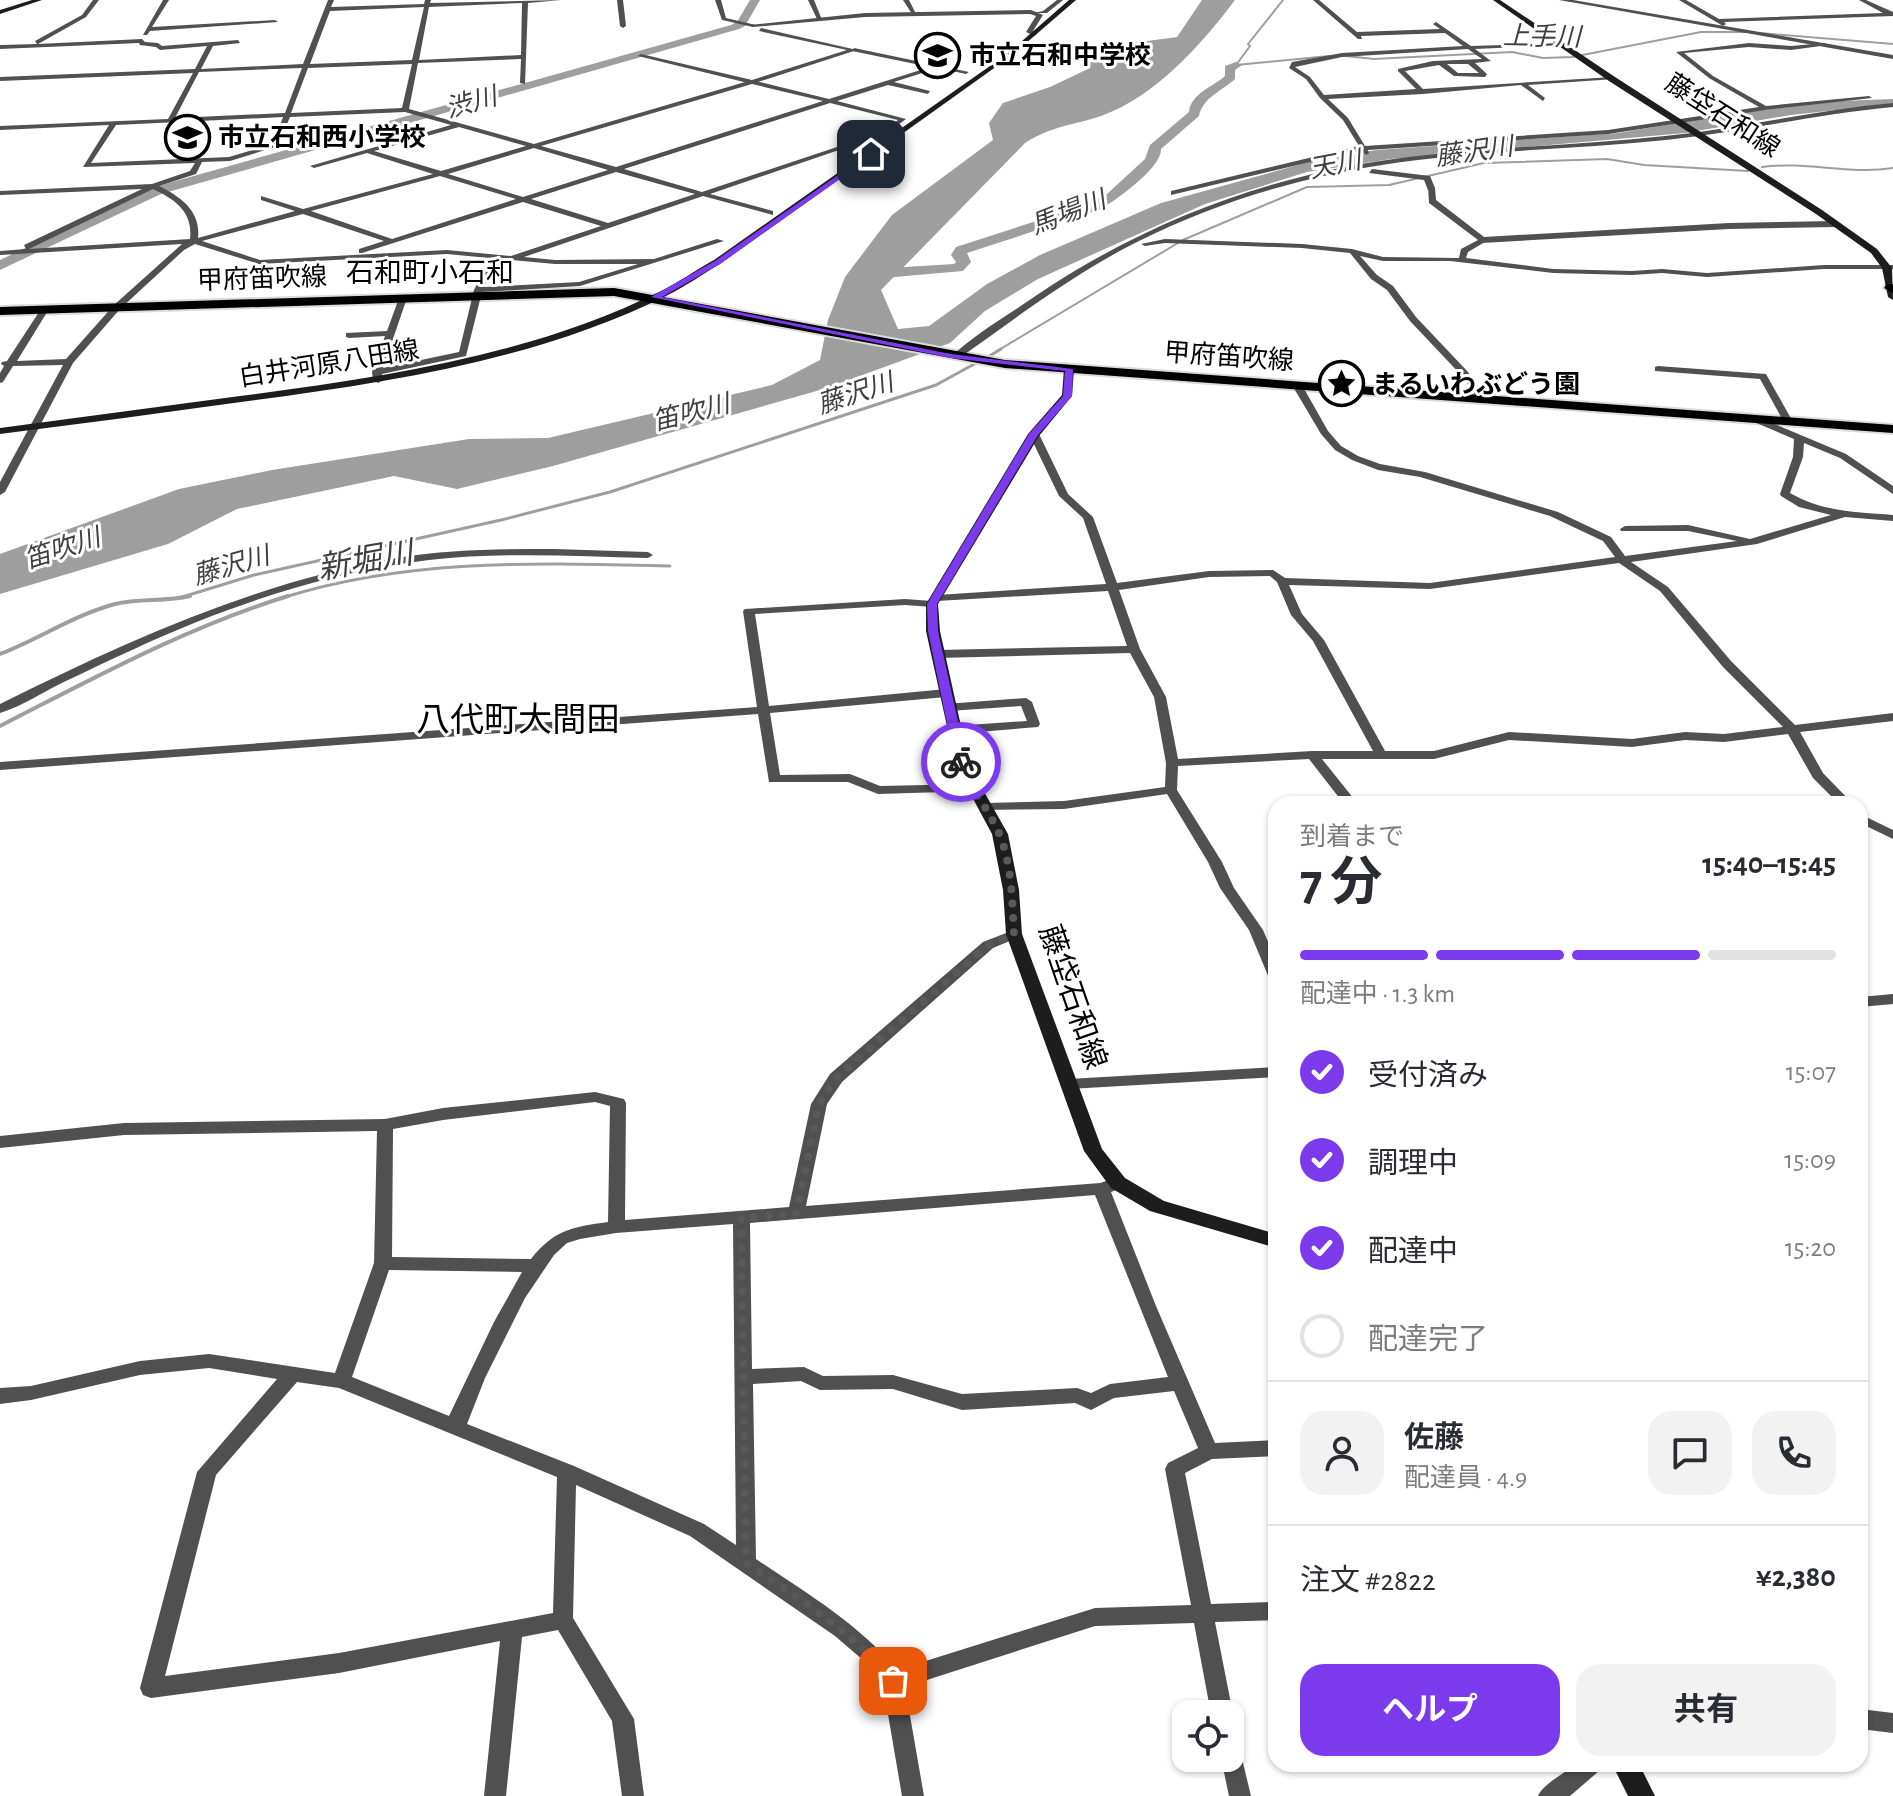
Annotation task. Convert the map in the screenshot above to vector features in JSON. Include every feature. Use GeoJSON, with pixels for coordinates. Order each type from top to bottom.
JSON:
{"type":"FeatureCollection","features":[{"type":"Feature","properties":{"kind":"main road"},"geometry":{"type":"LineString","coordinates":[[0,12],[39,0]]}},
{"type":"Feature","properties":{"kind":"main road","name":"白井河原八田線"},"geometry":{"type":"LineString","coordinates":[[0,431],[378,376],[531,345],[660,298],[717,262],[970,84],[1073,0]]}},
{"type":"Feature","properties":{"kind":"main road","name":"藤垈石和線"},"geometry":{"type":"LineString","coordinates":[[1496,0],[1835,224],[1874,251],[1890,268]]}},
{"type":"Feature","properties":{"kind":"main road"},"geometry":{"type":"LineString","coordinates":[[1890,268],[1892,291]]}},
{"type":"Feature","properties":{"kind":"main road","name":"甲府笛吹線"},"geometry":{"type":"LineString","coordinates":[[0,311],[604,291],[660,298],[992,363],[1893,429]]}},
{"type":"Feature","properties":{"kind":"main road"},"geometry":{"type":"LineString","coordinates":[[934,601],[1034,434],[1067,396],[1069,369]]}},
{"type":"Feature","properties":{"kind":"main road","name":"藤垈石和線"},"geometry":{"type":"LineString","coordinates":[[934,601],[938,654],[963,767],[1003,844],[1014,934],[1093,1151],[1110,1186],[1178,1214],[1268,1239]]}},
{"type":"Feature","properties":{"kind":"main road"},"geometry":{"type":"LineString","coordinates":[[1629,1772],[1642,1796]]}},
{"type":"Feature","properties":{"kind":"street"},"geometry":{"type":"LineString","coordinates":[[29,45],[84,16],[96,0]]}},
{"type":"Feature","properties":{"kind":"street"},"geometry":{"type":"LineString","coordinates":[[142,41],[166,0]]}},
{"type":"Feature","properties":{"kind":"street"},"geometry":{"type":"LineString","coordinates":[[114,123],[86,165],[230,159],[276,145],[331,0]]}},
{"type":"Feature","properties":{"kind":"street"},"geometry":{"type":"LineString","coordinates":[[328,9],[558,0]]}},
{"type":"Feature","properties":{"kind":"street"},"geometry":{"type":"LineString","coordinates":[[620,0],[623,26]]}},
{"type":"Feature","properties":{"kind":"street"},"geometry":{"type":"LineString","coordinates":[[718,0],[724,19],[748,25],[914,13],[1037,13],[1045,12],[1060,0]]}},
{"type":"Feature","properties":{"kind":"street"},"geometry":{"type":"LineString","coordinates":[[811,0],[820,19]]}},
{"type":"Feature","properties":{"kind":"street"},"geometry":{"type":"LineString","coordinates":[[906,0],[914,13]]}},
{"type":"Feature","properties":{"kind":"street"},"geometry":{"type":"LineString","coordinates":[[1316,0],[1375,52]]}},
{"type":"Feature","properties":{"kind":"street"},"geometry":{"type":"LineString","coordinates":[[1562,0],[1893,57]]}},
{"type":"Feature","properties":{"kind":"street"},"geometry":{"type":"LineString","coordinates":[[1683,0],[1733,29]]}},
{"type":"Feature","properties":{"kind":"street"},"geometry":{"type":"LineString","coordinates":[[1683,0],[1693,0]]}},
{"type":"Feature","properties":{"kind":"street"},"geometry":{"type":"LineString","coordinates":[[1862,0],[1892,14]]}},
{"type":"Feature","properties":{"kind":"street"},"geometry":{"type":"LineString","coordinates":[[523,83],[525,1]]}},
{"type":"Feature","properties":{"kind":"street"},"geometry":{"type":"LineString","coordinates":[[405,110],[428,3]]}},
{"type":"Feature","properties":{"kind":"street"},"geometry":{"type":"LineString","coordinates":[[1034,34],[1029,32],[1040,15],[1037,13]]}},
{"type":"Feature","properties":{"kind":"street"},"geometry":{"type":"LineString","coordinates":[[1717,21],[1892,14]]}},
{"type":"Feature","properties":{"kind":"street"},"geometry":{"type":"LineString","coordinates":[[148,29],[275,22]]}},
{"type":"Feature","properties":{"kind":"street"},"geometry":{"type":"LineString","coordinates":[[1423,92],[1400,70],[1441,63],[1488,61],[1436,24]]}},
{"type":"Feature","properties":{"kind":"street"},"geometry":{"type":"LineString","coordinates":[[748,25],[966,72]]}},
{"type":"Feature","properties":{"kind":"street"},"geometry":{"type":"LineString","coordinates":[[1354,34],[1446,31]]}},
{"type":"Feature","properties":{"kind":"street"},"geometry":{"type":"LineString","coordinates":[[0,47],[142,41],[142,44],[158,45],[160,48],[238,42]]}},
{"type":"Feature","properties":{"kind":"street"},"geometry":{"type":"LineString","coordinates":[[1377,163],[1362,148],[1346,119],[1322,97],[1308,78],[1291,67],[1298,61],[1375,52],[1476,52],[1562,45]]}},
{"type":"Feature","properties":{"kind":"street"},"geometry":{"type":"LineString","coordinates":[[1765,108],[1711,77],[1679,52],[1737,46],[1791,48],[1825,45]]}},
{"type":"Feature","properties":{"kind":"street"},"geometry":{"type":"LineString","coordinates":[[171,120],[210,46]]}},
{"type":"Feature","properties":{"kind":"street"},"geometry":{"type":"LineString","coordinates":[[0,253],[194,241],[537,147],[854,50]]}},
{"type":"Feature","properties":{"kind":"street"},"geometry":{"type":"LineString","coordinates":[[378,376],[463,354],[487,268],[884,133],[903,119],[641,56]]}},
{"type":"Feature","properties":{"kind":"street"},"geometry":{"type":"LineString","coordinates":[[0,79],[523,57]]}},
{"type":"Feature","properties":{"kind":"street"},"geometry":{"type":"LineString","coordinates":[[1441,63],[1456,75],[1485,75],[1470,62]]}},
{"type":"Feature","properties":{"kind":"street"},"geometry":{"type":"LineString","coordinates":[[339,258],[936,67]]}},
{"type":"Feature","properties":{"kind":"street"},"geometry":{"type":"LineString","coordinates":[[1322,97],[1612,79]]}},
{"type":"Feature","properties":{"kind":"street"},"geometry":{"type":"LineString","coordinates":[[889,83],[928,92]]}},
{"type":"Feature","properties":{"kind":"street"},"geometry":{"type":"LineString","coordinates":[[1523,84],[1543,99]]}},
{"type":"Feature","properties":{"kind":"street"},"geometry":{"type":"LineString","coordinates":[[1174,193],[1362,148],[1577,134],[1765,108],[1893,97]]}},
{"type":"Feature","properties":{"kind":"street"},"geometry":{"type":"LineString","coordinates":[[957,357],[1066,279],[1099,260],[1219,207],[1330,172],[1377,163],[1697,134],[1800,115],[1893,105]]}},
{"type":"Feature","properties":{"kind":"street"},"geometry":{"type":"LineString","coordinates":[[0,128],[405,110],[770,213]]}},
{"type":"Feature","properties":{"kind":"street"},"geometry":{"type":"LineString","coordinates":[[314,166],[459,125]]}},
{"type":"Feature","properties":{"kind":"street"},"geometry":{"type":"LineString","coordinates":[[367,151],[611,226]]}},
{"type":"Feature","properties":{"kind":"street"},"geometry":{"type":"LineString","coordinates":[[0,261],[193,172],[199,161]]}},
{"type":"Feature","properties":{"kind":"street"},"geometry":{"type":"LineString","coordinates":[[135,187],[146,163]]}},
{"type":"Feature","properties":{"kind":"street"},"geometry":{"type":"LineString","coordinates":[[1330,172],[1362,170],[1422,176],[1430,180],[1432,201],[1482,240]]}},
{"type":"Feature","properties":{"kind":"street"},"geometry":{"type":"LineString","coordinates":[[0,193],[155,187],[172,192],[193,221],[194,241]]}},
{"type":"Feature","properties":{"kind":"street"},"geometry":{"type":"LineString","coordinates":[[264,198],[427,253]]}},
{"type":"Feature","properties":{"kind":"street"},"geometry":{"type":"LineString","coordinates":[[1462,260],[1464,251],[1482,240],[1729,226],[1835,224]]}},
{"type":"Feature","properties":{"kind":"street"},"geometry":{"type":"LineString","coordinates":[[0,492],[69,362],[117,307],[181,248],[194,241],[249,262],[427,253],[555,262],[654,261]]}},
{"type":"Feature","properties":{"kind":"street"},"geometry":{"type":"LineString","coordinates":[[478,293],[567,286],[720,241]]}},
{"type":"Feature","properties":{"kind":"street"},"geometry":{"type":"LineString","coordinates":[[1099,260],[1151,242],[1171,241],[1288,245],[1352,251],[1383,259],[1462,260],[1553,271],[1662,271],[1707,275],[1824,267],[1890,268]]}},
{"type":"Feature","properties":{"kind":"street"},"geometry":{"type":"LineString","coordinates":[[1352,251],[1374,277],[1390,288],[1413,319],[1465,374],[1482,399]]}},
{"type":"Feature","properties":{"kind":"street"},"geometry":{"type":"LineString","coordinates":[[378,376],[403,298]]}},
{"type":"Feature","properties":{"kind":"street"},"geometry":{"type":"LineString","coordinates":[[0,380],[45,309]]}},
{"type":"Feature","properties":{"kind":"street"},"geometry":{"type":"LineString","coordinates":[[349,335],[391,333]]}},
{"type":"Feature","properties":{"kind":"street"},"geometry":{"type":"LineString","coordinates":[[0,364],[69,362]]}},
{"type":"Feature","properties":{"kind":"street"},"geometry":{"type":"LineString","coordinates":[[1658,369],[1763,376],[1788,422]]}},
{"type":"Feature","properties":{"kind":"street"},"geometry":{"type":"LineString","coordinates":[[1297,385],[1324,432],[1338,448],[1355,458],[1378,467],[1421,474],[1479,490],[1554,514],[1607,539],[1623,561],[1664,589],[1727,664],[1791,728],[1818,775],[1838,796]]}},
{"type":"Feature","properties":{"kind":"street"},"geometry":{"type":"LineString","coordinates":[[1757,420],[1843,456],[1893,491]]}},
{"type":"Feature","properties":{"kind":"street"},"geometry":{"type":"LineString","coordinates":[[1034,434],[1064,496],[1088,517],[1134,649],[1160,697],[1172,763],[1171,790],[1215,862],[1227,888],[1256,930],[1268,959]]}},
{"type":"Feature","properties":{"kind":"street"},"geometry":{"type":"LineString","coordinates":[[1799,437],[1798,457],[1785,494],[1803,505],[1844,514],[1893,518]]}},
{"type":"Feature","properties":{"kind":"street"},"geometry":{"type":"LineString","coordinates":[[1282,581],[1430,586],[1757,541],[1844,514]]}},
{"type":"Feature","properties":{"kind":"street"},"geometry":{"type":"LineString","coordinates":[[1625,529],[1688,528],[1757,541]]}},
{"type":"Feature","properties":{"kind":"street"},"geometry":{"type":"LineString","coordinates":[[0,709],[128,645],[232,605],[338,572],[400,561],[500,552],[648,555]]}},
{"type":"Feature","properties":{"kind":"street"},"geometry":{"type":"LineString","coordinates":[[972,788],[878,790],[850,778],[774,779],[749,611],[1114,587],[1209,574],[1273,573],[1282,581],[1297,615],[1318,640],[1381,755]]}},
{"type":"Feature","properties":{"kind":"street"},"geometry":{"type":"LineString","coordinates":[[938,654],[1134,649]]}},
{"type":"Feature","properties":{"kind":"street"},"geometry":{"type":"LineString","coordinates":[[0,766],[763,710],[947,700],[1026,702],[1034,724],[954,730]]}},
{"type":"Feature","properties":{"kind":"street"},"geometry":{"type":"LineString","coordinates":[[1172,763],[1312,755],[1434,755],[1509,736],[1632,743],[1685,736],[1724,738],[1893,717]]}},
{"type":"Feature","properties":{"kind":"street"},"geometry":{"type":"LineString","coordinates":[[1312,755],[1345,796]]}},
{"type":"Feature","properties":{"kind":"street"},"geometry":{"type":"LineString","coordinates":[[985,807],[1064,805],[1171,790]]}},
{"type":"Feature","properties":{"kind":"street"},"geometry":{"type":"LineString","coordinates":[[1868,822],[1893,835]]}},
{"type":"Feature","properties":{"kind":"street"},"geometry":{"type":"LineString","coordinates":[[796,1214],[819,1104],[836,1078],[988,945],[1014,934]]}},
{"type":"Feature","properties":{"kind":"street"},"geometry":{"type":"LineString","coordinates":[[1868,1001],[1893,999]]}},
{"type":"Feature","properties":{"kind":"street"},"geometry":{"type":"LineString","coordinates":[[1069,1084],[1268,1072]]}},
{"type":"Feature","properties":{"kind":"street"},"geometry":{"type":"LineString","coordinates":[[0,1142],[124,1129],[385,1125],[443,1114],[595,1097],[618,1103],[616,1227]]}},
{"type":"Feature","properties":{"kind":"street"},"geometry":{"type":"LineString","coordinates":[[341,1381],[383,1263],[385,1125]]}},
{"type":"Feature","properties":{"kind":"street"},"geometry":{"type":"LineString","coordinates":[[458,1428],[457,1420],[494,1339],[535,1266],[560,1239],[616,1227],[1110,1186],[1180,1383],[1209,1451]]}},
{"type":"Feature","properties":{"kind":"street"},"geometry":{"type":"LineString","coordinates":[[741,1218],[746,1563]]}},
{"type":"Feature","properties":{"kind":"street"},"geometry":{"type":"LineString","coordinates":[[383,1263],[535,1266]]}},
{"type":"Feature","properties":{"kind":"street"},"geometry":{"type":"LineString","coordinates":[[0,1396],[31,1393],[140,1368],[209,1361],[341,1381],[567,1472],[697,1530],[842,1629],[870,1653],[893,1681],[913,1796]]}},
{"type":"Feature","properties":{"kind":"street"},"geometry":{"type":"LineString","coordinates":[[293,1373],[207,1472],[151,1688],[339,1663],[563,1620]]}},
{"type":"Feature","properties":{"kind":"street"},"geometry":{"type":"LineString","coordinates":[[743,1377],[804,1374],[820,1383],[893,1382],[962,1402],[1077,1395],[1091,1402],[1110,1391],[1180,1383]]}},
{"type":"Feature","properties":{"kind":"street"},"geometry":{"type":"LineString","coordinates":[[1219,1700],[1175,1469],[1209,1451],[1268,1448]]}},
{"type":"Feature","properties":{"kind":"street"},"geometry":{"type":"LineString","coordinates":[[567,1472],[563,1620],[623,1719],[633,1796]]}},
{"type":"Feature","properties":{"kind":"street"},"geometry":{"type":"LineString","coordinates":[[893,1681],[1095,1617],[1268,1611]]}},
{"type":"Feature","properties":{"kind":"street"},"geometry":{"type":"LineString","coordinates":[[495,1796],[512,1631]]}},
{"type":"Feature","properties":{"kind":"street"},"geometry":{"type":"LineString","coordinates":[[1868,1720],[1893,1723]]}},
{"type":"Feature","properties":{"kind":"street"},"geometry":{"type":"LineString","coordinates":[[1235,1772],[1240,1796]]}},
{"type":"Feature","properties":{"kind":"street"},"geometry":{"type":"LineString","coordinates":[[1549,1796],[1582,1772]]}},
{"type":"Feature","properties":{"kind":"water"},"geometry":{"type":"Polygon","coordinates":[[[1202,0],[1235,0],[1176,68],[1121,107],[1054,129],[1025,143],[881,290],[898,329],[929,326],[987,284],[1040,255],[1161,203],[1312,161],[1376,150],[1618,133],[1737,113],[1840,101],[1893,99],[1893,104],[1791,115],[1685,133],[1391,159],[1307,172],[1205,204],[1038,279],[985,311],[950,343],[827,388],[553,466],[457,489],[394,476],[237,509],[168,544],[0,594],[0,554],[179,489],[272,470],[469,439],[548,438],[772,385],[820,360],[828,320],[845,277],[892,215],[993,140],[989,123],[1003,103],[1050,87],[1088,69],[1090,57],[1110,46],[1177,37],[1202,0]]]}},
{"type":"Feature","properties":{"kind":"waterway","name":"渋川"},"geometry":{"type":"LineString","coordinates":[[0,266],[156,191],[735,27],[741,24],[755,0]]}},
{"type":"Feature","properties":{"kind":"waterway","name":"上手川"},"geometry":{"type":"LineString","coordinates":[[1283,0],[1248,44],[1250,46],[1236,65],[1329,56]]}},
{"type":"Feature","properties":{"kind":"waterway","name":"上手川"},"geometry":{"type":"LineString","coordinates":[[1346,56],[1374,59],[1512,52],[1543,58],[1572,57],[1701,32],[1746,32]]}},
{"type":"Feature","properties":{"kind":"waterway","name":"上手川"},"geometry":{"type":"LineString","coordinates":[[1759,33],[1893,44]]}},
{"type":"Feature","properties":{"kind":"waterway","name":"馬場川"},"geometry":{"type":"LineString","coordinates":[[872,274],[958,268],[964,262],[958,255],[961,250],[1094,207],[1112,197],[1150,162],[1155,156],[1155,148],[1195,113],[1194,108],[1212,88],[1221,86],[1231,77],[1229,68],[1236,65]]}},
{"type":"Feature","properties":{"kind":"waterway","name":"藤沢川"},"geometry":{"type":"LineString","coordinates":[[997,351],[1183,240],[1307,187],[1389,185],[1484,163],[1607,159],[1644,165],[1748,171]]}},
{"type":"Feature","properties":{"kind":"waterway","name":"藤沢川"},"geometry":{"type":"LineString","coordinates":[[1762,167],[1893,168]]}},
{"type":"Feature","properties":{"kind":"waterway","name":"藤沢川"},"geometry":{"type":"LineString","coordinates":[[986,358],[1001,349]]}},
{"type":"Feature","properties":{"kind":"waterway","name":"藤沢川"},"geometry":{"type":"LineString","coordinates":[[180,598],[254,575],[501,520],[610,492],[936,385],[978,362]]}},
{"type":"Feature","properties":{"kind":"waterway","name":"新堀川"},"geometry":{"type":"LineString","coordinates":[[283,598],[378,576],[474,566],[670,566]]}},
{"type":"Feature","properties":{"kind":"waterway","name":"藤沢川"},"geometry":{"type":"LineString","coordinates":[[180,598],[190,596]]}},
{"type":"Feature","properties":{"kind":"waterway","name":"新堀川"},"geometry":{"type":"LineString","coordinates":[[283,598],[288,596]]}},
{"type":"Feature","properties":{"kind":"waterway","name":"藤沢川"},"geometry":{"type":"LineString","coordinates":[[0,654],[85,614],[115,604],[180,598]]}},
{"type":"Feature","properties":{"kind":"waterway","name":"新堀川"},"geometry":{"type":"LineString","coordinates":[[0,726],[177,638],[283,598]]}},
{"type":"Feature","properties":{"kind":"way so far"},"geometry":{"type":"LineString","coordinates":[[893,1681],[870,1653],[842,1629],[746,1563],[741,1218],[796,1214],[819,1104],[836,1078],[988,945],[1014,934],[1011,890],[1000,834],[968,782],[961,762]]}},
{"type":"Feature","properties":{"kind":"place","name":"市立石和中学校"},"geometry":{"type":"Point","coordinates":[938,55]}},
{"type":"Feature","properties":{"kind":"place","name":"市立石和西小学校"},"geometry":{"type":"Point","coordinates":[187,137]}},
{"type":"Feature","properties":{"kind":"place","name":"まるいわぶどう園"},"geometry":{"type":"Point","coordinates":[1341,384]}},
{"type":"Feature","properties":{"kind":"district","name":"石和町小石和"},"geometry":{"type":"Point","coordinates":[430,272]}},
{"type":"Feature","properties":{"kind":"district","name":"八代町大間田"},"geometry":{"type":"Point","coordinates":[518,719]}},
{"type":"Feature","properties":{"kind":"route"},"geometry":{"type":"LineString","coordinates":[[871,154],[717,262],[655,297],[951,356],[1069,369],[1067,396],[1034,434],[932,604],[933,631],[961,762]]}},
{"type":"Feature","properties":{"kind":"water label","name":"天川"},"geometry":{"type":"Point","coordinates":[1335,164]}},
{"type":"Feature","properties":{"kind":"water label","name":"笛吹川"},"geometry":{"type":"Point","coordinates":[691,412]}},
{"type":"Feature","properties":{"kind":"water label","name":"笛吹川"},"geometry":{"type":"Point","coordinates":[62,548]}}]}
